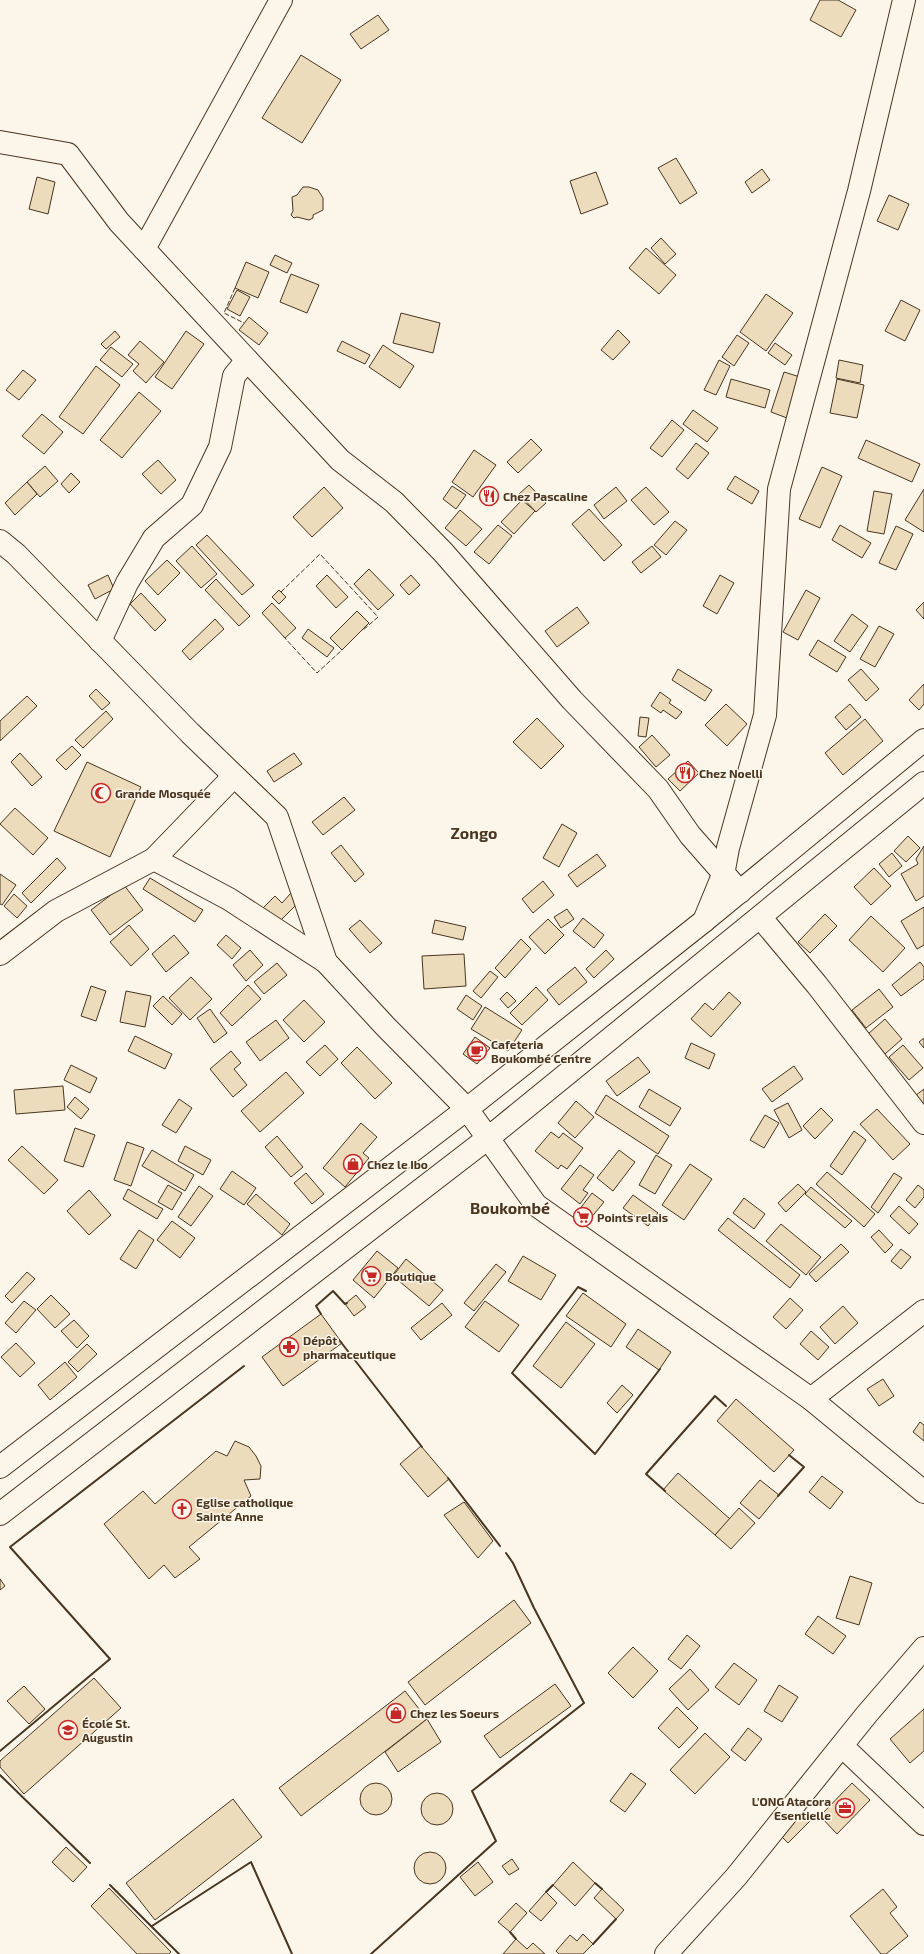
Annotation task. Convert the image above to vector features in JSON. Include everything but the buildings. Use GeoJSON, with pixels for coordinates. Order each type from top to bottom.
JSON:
{"type":"FeatureCollection","features":[{"type":"Feature","properties":{"kind":"street"},"geometry":{"type":"LineString","coordinates":[[144,249],[281,0]]}},
{"type":"Feature","properties":{"kind":"street"},"geometry":{"type":"LineString","coordinates":[[704,921],[723,875],[728,848],[765,715],[779,489],[859,190],[904,0]]}},
{"type":"Feature","properties":{"kind":"street"},"geometry":{"type":"LineString","coordinates":[[0,142],[68,154],[119,222],[340,460],[394,502],[443,552],[572,700],[658,789],[690,835],[723,875],[740,892]]}},
{"type":"Feature","properties":{"kind":"street"},"geometry":{"type":"LineString","coordinates":[[100,641],[127,583],[154,538],[192,505],[220,447],[234,376],[246,360]]}},
{"type":"Feature","properties":{"kind":"street"},"geometry":{"type":"LineString","coordinates":[[0,541],[16,554],[276,818],[326,962]]}},
{"type":"Feature","properties":{"kind":"street"},"geometry":{"type":"LineString","coordinates":[[0,1467],[468,1109],[740,892],[924,740]]}},
{"type":"Feature","properties":{"kind":"street"},"geometry":{"type":"LineString","coordinates":[[0,954],[56,911],[154,859],[234,776]]}},
{"type":"Feature","properties":{"kind":"street"},"geometry":{"type":"LineString","coordinates":[[0,1514],[488,1138],[761,918],[924,784]]}},
{"type":"Feature","properties":{"kind":"street"},"geometry":{"type":"LineString","coordinates":[[154,859],[228,899],[326,962],[385,1026],[468,1109],[536,1205],[811,1399],[924,1492]]}},
{"type":"Feature","properties":{"kind":"street"},"geometry":{"type":"LineString","coordinates":[[761,918],[817,985],[924,1123]]}},
{"type":"Feature","properties":{"kind":"street"},"geometry":{"type":"LineString","coordinates":[[811,1399],[924,1311]]}},
{"type":"Feature","properties":{"kind":"street"},"geometry":{"type":"LineString","coordinates":[[666,1954],[736,1877],[924,1648]]}},
{"type":"Feature","properties":{"kind":"street"},"geometry":{"type":"LineString","coordinates":[[842,1746],[924,1824]]}},
{"type":"Feature","properties":{"kind":"fence"},"geometry":{"type":"LineString","coordinates":[[235,288],[224,313],[244,323]]}},
{"type":"Feature","properties":{"kind":"fence"},"geometry":{"type":"LineString","coordinates":[[281,592],[320,554],[378,617],[362,631]]}},
{"type":"Feature","properties":{"kind":"fence"},"geometry":{"type":"LineString","coordinates":[[283,636],[317,673],[343,649]]}},
{"type":"Feature","properties":{"kind":"wall"},"geometry":{"type":"LineString","coordinates":[[586,1291],[578,1287],[512,1373],[595,1454],[660,1369]]}},
{"type":"Feature","properties":{"kind":"wall"},"geometry":{"type":"LineString","coordinates":[[321,1314],[316,1306],[333,1291],[345,1304],[347,1303]]}},
{"type":"Feature","properties":{"kind":"wall"},"geometry":{"type":"LineString","coordinates":[[340,1341],[422,1447]]}},
{"type":"Feature","properties":{"kind":"wall"},"geometry":{"type":"LineString","coordinates":[[0,1751],[110,1659],[10,1547],[244,1366]]}},
{"type":"Feature","properties":{"kind":"wall"},"geometry":{"type":"LineString","coordinates":[[665,1491],[646,1474],[715,1396],[726,1406]]}},
{"type":"Feature","properties":{"kind":"wall"},"geometry":{"type":"LineString","coordinates":[[778,1496],[804,1467],[789,1455]]}},
{"type":"Feature","properties":{"kind":"wall"},"geometry":{"type":"LineString","coordinates":[[448,1478],[500,1546]]}},
{"type":"Feature","properties":{"kind":"wall"},"geometry":{"type":"LineString","coordinates":[[371,1954],[496,1841],[472,1791],[584,1703],[534,1608],[513,1563],[506,1553]]}},
{"type":"Feature","properties":{"kind":"wall"},"geometry":{"type":"LineString","coordinates":[[0,1775],[90,1863]]}},
{"type":"Feature","properties":{"kind":"wall"},"geometry":{"type":"LineString","coordinates":[[152,1926],[251,1862],[292,1954]]}},
{"type":"Feature","properties":{"kind":"wall"},"geometry":{"type":"LineString","coordinates":[[595,1883],[602,1889]]}},
{"type":"Feature","properties":{"kind":"wall"},"geometry":{"type":"LineString","coordinates":[[110,1885],[179,1954]]}},
{"type":"Feature","properties":{"kind":"wall"},"geometry":{"type":"LineString","coordinates":[[546,1892],[553,1885]]}},
{"type":"Feature","properties":{"kind":"wall"},"geometry":{"type":"LineString","coordinates":[[593,1944],[616,1919]]}},
{"type":"Feature","properties":{"kind":"wall"},"geometry":{"type":"LineString","coordinates":[[510,1932],[516,1939]]}},
{"type":"Feature","properties":{"kind":"place","name":"Chez Pascaline"},"geometry":{"type":"Point","coordinates":[489,496]}},
{"type":"Feature","properties":{"kind":"place","name":"Chez Noelli"},"geometry":{"type":"Point","coordinates":[685,773]}},
{"type":"Feature","properties":{"kind":"place","name":"Grande Mosquée"},"geometry":{"type":"Point","coordinates":[101,793]}},
{"type":"Feature","properties":{"kind":"place","name":"Cafeteria Boukombé Centre"},"geometry":{"type":"Point","coordinates":[477,1051]}},
{"type":"Feature","properties":{"kind":"place","name":"Chez le Ibo"},"geometry":{"type":"Point","coordinates":[353,1164]}},
{"type":"Feature","properties":{"kind":"place","name":"Points relais"},"geometry":{"type":"Point","coordinates":[583,1217]}},
{"type":"Feature","properties":{"kind":"place","name":"Boutique"},"geometry":{"type":"Point","coordinates":[371,1276]}},
{"type":"Feature","properties":{"kind":"place","name":"Dépôt pharmaceutique"},"geometry":{"type":"Point","coordinates":[289,1347]}},
{"type":"Feature","properties":{"kind":"place","name":"Eglise catholique Sainte Anne"},"geometry":{"type":"Point","coordinates":[182,1509]}},
{"type":"Feature","properties":{"kind":"place","name":"Chez les Soeurs"},"geometry":{"type":"Point","coordinates":[396,1713]}},
{"type":"Feature","properties":{"kind":"place","name":"École St. Augustin"},"geometry":{"type":"Point","coordinates":[68,1730]}},
{"type":"Feature","properties":{"kind":"place","name":"L'ONG Atacora Esentielle"},"geometry":{"type":"Point","coordinates":[845,1808]}},
{"type":"Feature","properties":{"kind":"district","name":"Zongo"},"geometry":{"type":"Point","coordinates":[474,832]}},
{"type":"Feature","properties":{"kind":"district","name":"Boukombé"},"geometry":{"type":"Point","coordinates":[510,1207]}}]}
